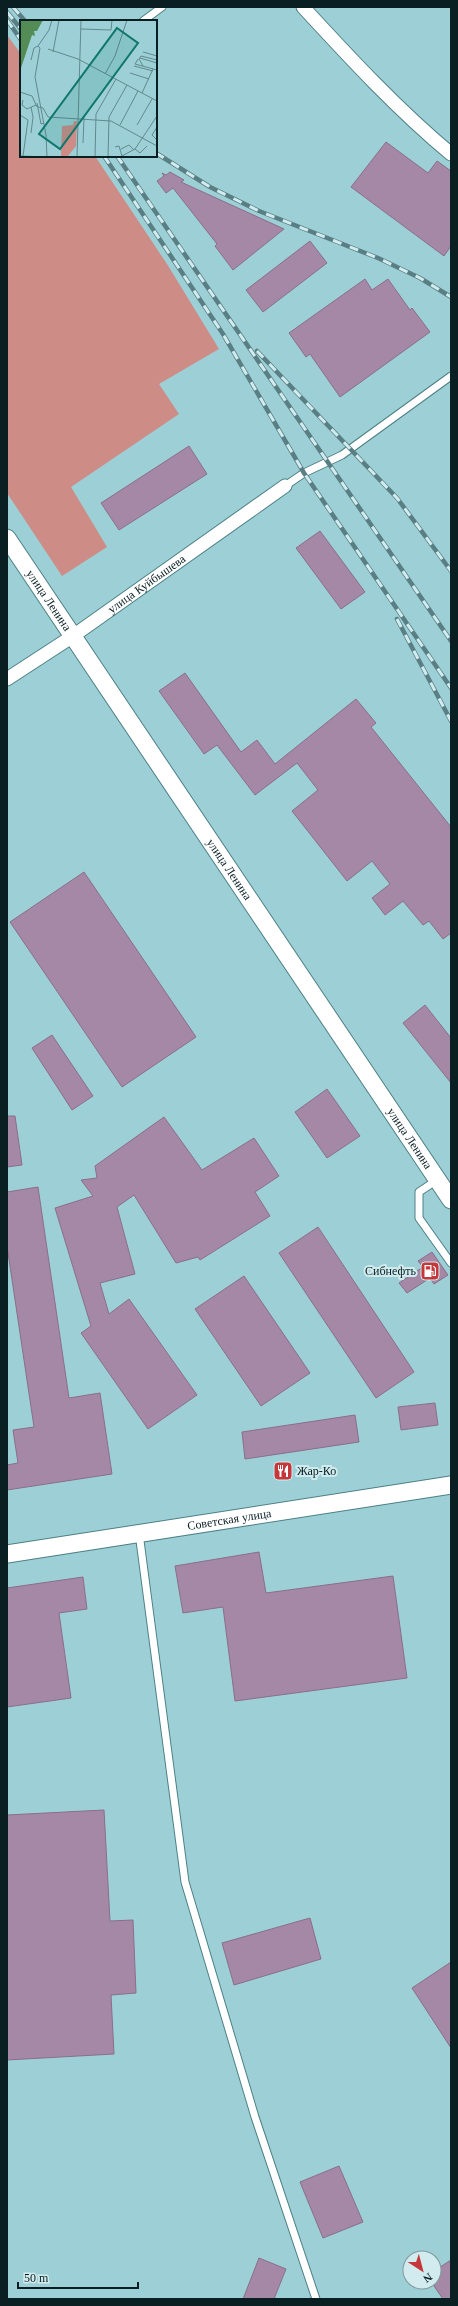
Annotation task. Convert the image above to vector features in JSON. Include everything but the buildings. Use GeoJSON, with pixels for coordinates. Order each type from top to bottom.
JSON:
{"type":"FeatureCollection","features":[{"type":"Feature","properties":{"kind":"street"},"geometry":{"type":"LineString","coordinates":[[303,7],[356,64],[451,154]]}},
{"type":"Feature","properties":{"kind":"street","name":"улица Куйбышева"},"geometry":{"type":"LineString","coordinates":[[7,678],[73,636],[285,486]]}},
{"type":"Feature","properties":{"kind":"street","name":"улица Ленина"},"geometry":{"type":"LineString","coordinates":[[7,538],[451,1200]]}},
{"type":"Feature","properties":{"kind":"street","name":"Советская улица"},"geometry":{"type":"LineString","coordinates":[[7,1554],[451,1485]]}},
{"type":"Feature","properties":{"kind":"lane"},"geometry":{"type":"LineString","coordinates":[[144,20],[162,7]]}},
{"type":"Feature","properties":{"kind":"lane"},"geometry":{"type":"LineString","coordinates":[[285,486],[304,473],[330,463],[451,376]]}},
{"type":"Feature","properties":{"kind":"lane"},"geometry":{"type":"LineString","coordinates":[[437,1180],[419,1192],[419,1218],[451,1263]]}},
{"type":"Feature","properties":{"kind":"lane"},"geometry":{"type":"LineString","coordinates":[[139,1533],[185,1882],[255,2117],[316,2299]]}},
{"type":"Feature","properties":{"kind":"shaded area"},"geometry":{"type":"Polygon","coordinates":[[[7,35],[20,53],[20,157],[96,157],[167,264],[219,349],[159,384],[179,414],[71,487],[107,547],[62,576],[7,493],[7,35]]]}},
{"type":"Feature","properties":{"kind":"railway"},"geometry":{"type":"LineString","coordinates":[[13,7],[24,20]]}},
{"type":"Feature","properties":{"kind":"railway"},"geometry":{"type":"LineString","coordinates":[[7,12],[20,28]]}},
{"type":"Feature","properties":{"kind":"railway"},"geometry":{"type":"LineString","coordinates":[[7,20],[20,39]]}},
{"type":"Feature","properties":{"kind":"railway"},"geometry":{"type":"LineString","coordinates":[[157,154],[210,187],[259,211],[378,258],[420,278],[451,297]]}},
{"type":"Feature","properties":{"kind":"railway"},"geometry":{"type":"LineString","coordinates":[[105,157],[223,334],[304,473],[451,688]]}},
{"type":"Feature","properties":{"kind":"railway"},"geometry":{"type":"LineString","coordinates":[[118,157],[451,641]]}},
{"type":"Feature","properties":{"kind":"railway"},"geometry":{"type":"LineString","coordinates":[[257,351],[397,498],[451,571]]}},
{"type":"Feature","properties":{"kind":"railway"},"geometry":{"type":"LineString","coordinates":[[397,619],[451,721]]}},
{"type":"Feature","properties":{"kind":"place","name":"Сибнефть"},"geometry":{"type":"Point","coordinates":[430,1271]}},
{"type":"Feature","properties":{"kind":"place","name":"Жар-Ко"},"geometry":{"type":"Point","coordinates":[283,1471]}}]}
